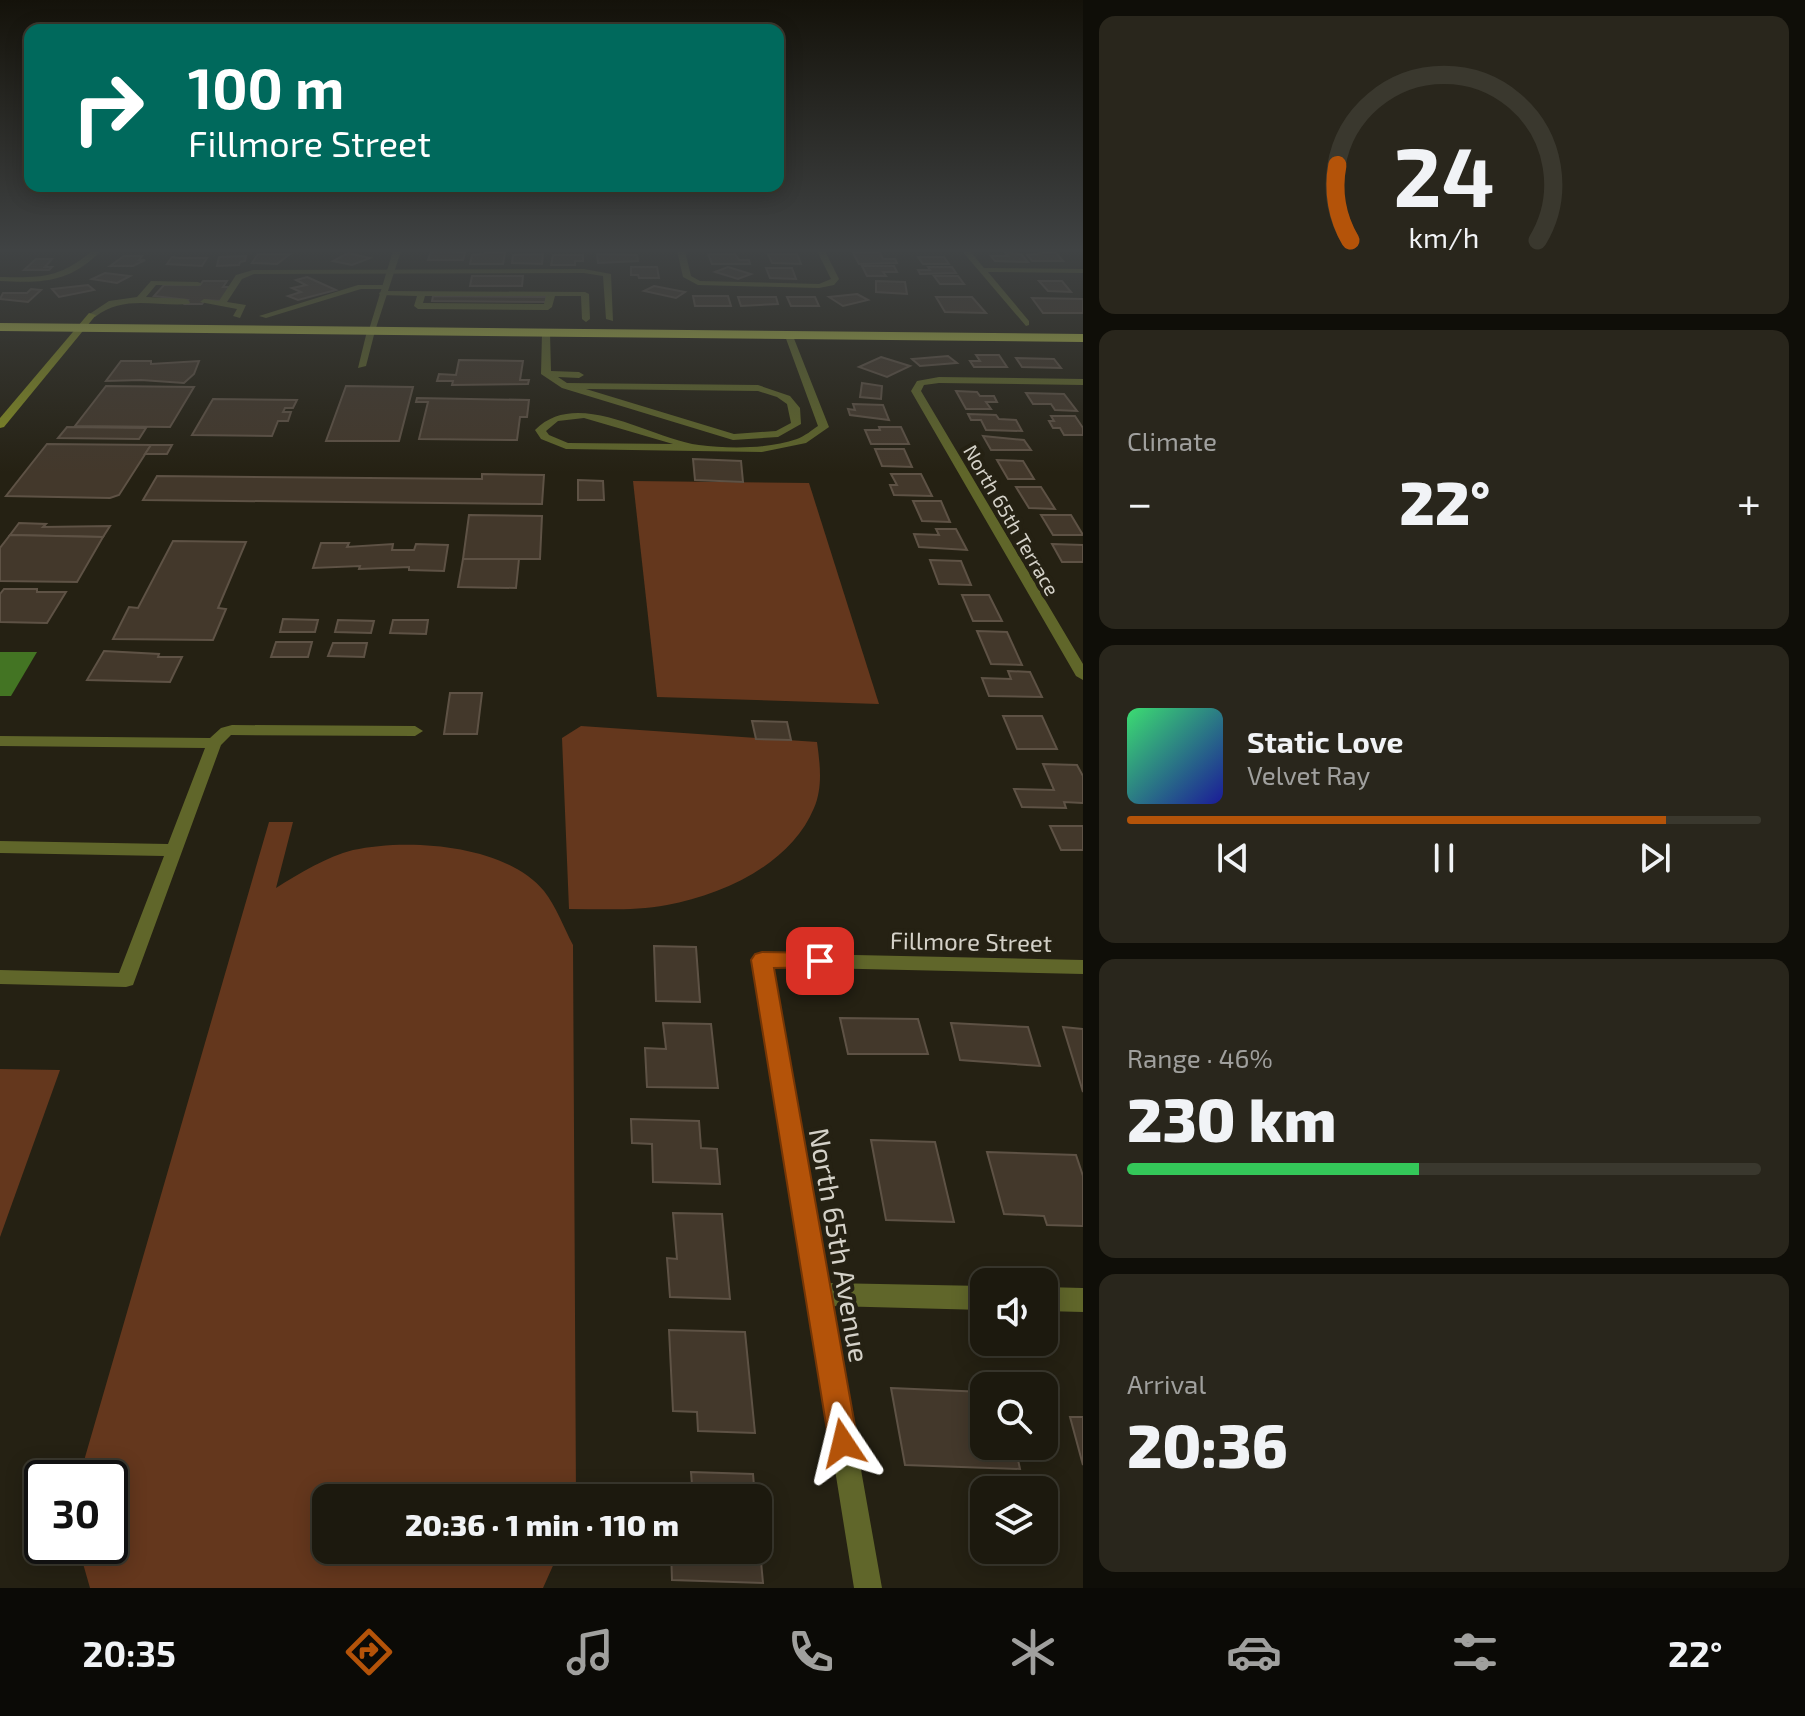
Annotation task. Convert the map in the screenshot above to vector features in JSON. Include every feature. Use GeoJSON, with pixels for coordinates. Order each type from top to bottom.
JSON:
{"type":"FeatureCollection","features":[{"type":"Feature","properties":{"kind":"highway"},"geometry":{"type":"LineString","coordinates":[[0,327],[292,325]]}},
{"type":"Feature","properties":{"kind":"highway"},"geometry":{"type":"LineString","coordinates":[[394,325],[546,333],[1083,338]]}},
{"type":"Feature","properties":{"kind":"highway"},"geometry":{"type":"LineString","coordinates":[[789,336],[801,329],[961,329],[977,325]]}},
{"type":"Feature","properties":{"kind":"street"},"geometry":{"type":"LineString","coordinates":[[0,425],[83,325]]}},
{"type":"Feature","properties":{"kind":"street"},"geometry":{"type":"LineString","coordinates":[[361,366],[373,325]]}},
{"type":"Feature","properties":{"kind":"street"},"geometry":{"type":"LineString","coordinates":[[546,333],[546,374]]}},
{"type":"Feature","properties":{"kind":"street"},"geometry":{"type":"LineString","coordinates":[[697,448],[584,415],[555,418],[540,430],[545,437],[566,446],[762,449],[802,441],[824,427],[789,336]]}},
{"type":"Feature","properties":{"kind":"street"},"geometry":{"type":"LineString","coordinates":[[546,374],[579,375]]}},
{"type":"Feature","properties":{"kind":"street"},"geometry":{"type":"LineString","coordinates":[[546,374],[565,386],[733,437],[778,434],[796,424],[798,415],[793,404],[775,391],[758,388],[565,386]]}},
{"type":"Feature","properties":{"kind":"street","name":"North 65th Terrace"},"geometry":{"type":"LineString","coordinates":[[1083,382],[939,380],[920,383],[916,391],[1083,676]]}},
{"type":"Feature","properties":{"kind":"street"},"geometry":{"type":"LineString","coordinates":[[0,977],[126,980],[214,743],[226,731],[415,731]]}},
{"type":"Feature","properties":{"kind":"street"},"geometry":{"type":"LineString","coordinates":[[0,741],[214,743]]}},
{"type":"Feature","properties":{"kind":"street"},"geometry":{"type":"LineString","coordinates":[[0,847],[173,850]]}},
{"type":"Feature","properties":{"kind":"street","name":"Fillmore Street"},"geometry":{"type":"LineString","coordinates":[[762,960],[1083,967]]}},
{"type":"Feature","properties":{"kind":"street","name":"North 65th Avenue"},"geometry":{"type":"LineString","coordinates":[[762,960],[868,1588]]}},
{"type":"Feature","properties":{"kind":"street"},"geometry":{"type":"LineString","coordinates":[[818,1294],[970,1298]]}},
{"type":"Feature","properties":{"kind":"street"},"geometry":{"type":"LineString","coordinates":[[1058,1299],[1083,1300]]}},
{"type":"Feature","properties":{"kind":"shaded area"},"geometry":{"type":"Polygon","coordinates":[[[633,481],[809,483],[879,704],[657,697],[633,481]]]}},
{"type":"Feature","properties":{"kind":"shaded area"},"geometry":{"type":"Polygon","coordinates":[[[0,652],[37,652],[11,696],[0,696],[0,652]]]}},
{"type":"Feature","properties":{"kind":"shaded area"},"geometry":{"type":"Polygon","coordinates":[[[581,726],[817,742],[820,775],[817,800],[803,828],[789,845],[772,861],[732,885],[710,894],[655,907],[569,909],[562,738],[581,726]]]}},
{"type":"Feature","properties":{"kind":"shaded area"},"geometry":{"type":"Polygon","coordinates":[[[269,822],[293,822],[276,888],[323,861],[375,846],[454,848],[481,854],[527,875],[548,897],[573,945],[576,1484],[312,1484],[312,1564],[554,1564],[543,1588],[90,1588],[83,1564],[128,1564],[128,1460],[84,1460],[269,822]]]}},
{"type":"Feature","properties":{"kind":"shaded area"},"geometry":{"type":"Polygon","coordinates":[[[0,1069],[60,1070],[0,1237],[0,1069]]]}},
{"type":"Feature","properties":{"kind":"building"},"geometry":{"type":"Polygon","coordinates":[[[976,355],[999,355],[1007,367],[974,367],[970,361],[980,361],[976,355]]]}},
{"type":"Feature","properties":{"kind":"building"},"geometry":{"type":"Polygon","coordinates":[[[948,356],[957,363],[920,366],[912,359],[948,356]]]}},
{"type":"Feature","properties":{"kind":"building"},"geometry":{"type":"Polygon","coordinates":[[[881,357],[910,366],[887,377],[859,367],[881,357]]]}},
{"type":"Feature","properties":{"kind":"building"},"geometry":{"type":"Polygon","coordinates":[[[1016,358],[1054,359],[1061,368],[1022,367],[1016,358]]]}},
{"type":"Feature","properties":{"kind":"building"},"geometry":{"type":"Polygon","coordinates":[[[459,360],[523,361],[520,380],[529,380],[528,384],[452,385],[453,381],[437,381],[439,374],[456,375],[459,360]]]}},
{"type":"Feature","properties":{"kind":"building"},"geometry":{"type":"Polygon","coordinates":[[[121,361],[151,361],[151,364],[199,361],[194,374],[184,383],[106,381],[121,361]]]}},
{"type":"Feature","properties":{"kind":"building"},"geometry":{"type":"Polygon","coordinates":[[[862,383],[882,386],[881,399],[860,397],[862,383]]]}},
{"type":"Feature","properties":{"kind":"building"},"geometry":{"type":"Polygon","coordinates":[[[106,386],[194,387],[170,427],[75,426],[106,386]]]}},
{"type":"Feature","properties":{"kind":"building"},"geometry":{"type":"Polygon","coordinates":[[[346,386],[413,387],[399,441],[326,441],[346,386]]]}},
{"type":"Feature","properties":{"kind":"building"},"geometry":{"type":"Polygon","coordinates":[[[956,391],[994,396],[997,402],[986,402],[991,409],[966,409],[956,391]]]}},
{"type":"Feature","properties":{"kind":"building"},"geometry":{"type":"Polygon","coordinates":[[[1026,393],[1064,394],[1077,411],[1055,410],[1051,404],[1033,404],[1026,393]]]}},
{"type":"Feature","properties":{"kind":"building"},"geometry":{"type":"Polygon","coordinates":[[[417,398],[529,400],[527,417],[520,417],[517,440],[419,439],[428,402],[416,402],[417,398]]]}},
{"type":"Feature","properties":{"kind":"building"},"geometry":{"type":"Polygon","coordinates":[[[213,399],[297,400],[293,408],[285,408],[283,412],[291,412],[288,421],[278,421],[272,436],[192,435],[213,399]]]}},
{"type":"Feature","properties":{"kind":"building"},"geometry":{"type":"Polygon","coordinates":[[[853,404],[883,405],[889,420],[850,415],[848,409],[855,410],[853,404]]]}},
{"type":"Feature","properties":{"kind":"building"},"geometry":{"type":"Polygon","coordinates":[[[968,414],[996,415],[999,419],[1016,420],[1022,431],[986,430],[981,420],[971,420],[968,414]]]}},
{"type":"Feature","properties":{"kind":"building"},"geometry":{"type":"Polygon","coordinates":[[[1051,416],[1075,416],[1083,428],[1083,435],[1064,435],[1060,428],[1053,428],[1049,421],[1054,421],[1051,416]]]}},
{"type":"Feature","properties":{"kind":"building"},"geometry":{"type":"Polygon","coordinates":[[[67,427],[146,428],[139,439],[58,438],[67,427]]]}},
{"type":"Feature","properties":{"kind":"building"},"geometry":{"type":"Polygon","coordinates":[[[879,427],[901,427],[909,444],[871,444],[865,430],[880,430],[879,427]]]}},
{"type":"Feature","properties":{"kind":"building"},"geometry":{"type":"Polygon","coordinates":[[[983,436],[1024,440],[1031,450],[991,450],[983,436]]]}},
{"type":"Feature","properties":{"kind":"building"},"geometry":{"type":"Polygon","coordinates":[[[47,444],[151,445],[119,495],[110,498],[6,496],[47,444]]]}},
{"type":"Feature","properties":{"kind":"building"},"geometry":{"type":"Polygon","coordinates":[[[151,445],[172,445],[167,454],[145,454],[151,445]]]}},
{"type":"Feature","properties":{"kind":"building"},"geometry":{"type":"Polygon","coordinates":[[[875,449],[904,449],[912,467],[882,466],[875,449]]]}},
{"type":"Feature","properties":{"kind":"building"},"geometry":{"type":"Polygon","coordinates":[[[693,459],[741,461],[743,482],[695,480],[693,459]]]}},
{"type":"Feature","properties":{"kind":"building"},"geometry":{"type":"Polygon","coordinates":[[[997,460],[1023,461],[1034,479],[1008,479],[997,460]]]}},
{"type":"Feature","properties":{"kind":"building"},"geometry":{"type":"Polygon","coordinates":[[[482,474],[544,475],[542,504],[143,500],[157,476],[482,479],[482,474]]]}},
{"type":"Feature","properties":{"kind":"building"},"geometry":{"type":"Polygon","coordinates":[[[891,474],[921,474],[932,496],[894,495],[890,485],[897,485],[891,474]]]}},
{"type":"Feature","properties":{"kind":"building"},"geometry":{"type":"Polygon","coordinates":[[[578,480],[603,481],[604,500],[578,500],[578,480]]]}},
{"type":"Feature","properties":{"kind":"building"},"geometry":{"type":"Polygon","coordinates":[[[1016,487],[1041,487],[1055,509],[1029,508],[1016,487]]]}},
{"type":"Feature","properties":{"kind":"building"},"geometry":{"type":"Polygon","coordinates":[[[913,501],[941,501],[950,522],[922,521],[913,501]]]}},
{"type":"Feature","properties":{"kind":"building"},"geometry":{"type":"Polygon","coordinates":[[[469,515],[542,516],[540,559],[463,559],[469,515]]]}},
{"type":"Feature","properties":{"kind":"building"},"geometry":{"type":"Polygon","coordinates":[[[1041,515],[1071,515],[1083,535],[1053,535],[1041,515]]]}},
{"type":"Feature","properties":{"kind":"building"},"geometry":{"type":"Polygon","coordinates":[[[19,523],[46,524],[43,527],[110,526],[103,537],[10,535],[19,523]]]}},
{"type":"Feature","properties":{"kind":"building"},"geometry":{"type":"Polygon","coordinates":[[[936,529],[956,529],[967,550],[919,547],[914,534],[939,535],[936,529]]]}},
{"type":"Feature","properties":{"kind":"building"},"geometry":{"type":"Polygon","coordinates":[[[10,535],[103,537],[77,582],[0,581],[0,548],[10,535]]]}},
{"type":"Feature","properties":{"kind":"building"},"geometry":{"type":"Polygon","coordinates":[[[173,541],[246,542],[218,608],[226,609],[213,640],[113,639],[129,607],[138,608],[173,541]]]}},
{"type":"Feature","properties":{"kind":"building"},"geometry":{"type":"Polygon","coordinates":[[[321,543],[349,543],[347,547],[393,544],[392,550],[414,550],[416,544],[448,545],[444,571],[409,570],[409,567],[313,568],[321,543]]]}},
{"type":"Feature","properties":{"kind":"building"},"geometry":{"type":"Polygon","coordinates":[[[1052,544],[1083,545],[1083,562],[1062,562],[1052,544]]]}},
{"type":"Feature","properties":{"kind":"building"},"geometry":{"type":"Polygon","coordinates":[[[463,559],[519,559],[516,588],[458,587],[463,559]]]}},
{"type":"Feature","properties":{"kind":"building"},"geometry":{"type":"Polygon","coordinates":[[[930,560],[961,561],[971,585],[939,584],[930,560]]]}},
{"type":"Feature","properties":{"kind":"building"},"geometry":{"type":"Polygon","coordinates":[[[4,589],[66,592],[47,623],[0,622],[0,594],[4,589]]]}},
{"type":"Feature","properties":{"kind":"building"},"geometry":{"type":"Polygon","coordinates":[[[962,595],[989,595],[1002,621],[973,621],[962,595]]]}},
{"type":"Feature","properties":{"kind":"building"},"geometry":{"type":"Polygon","coordinates":[[[283,619],[318,620],[315,632],[280,632],[283,619]]]}},
{"type":"Feature","properties":{"kind":"building"},"geometry":{"type":"Polygon","coordinates":[[[338,620],[374,621],[371,633],[335,632],[338,620]]]}},
{"type":"Feature","properties":{"kind":"building"},"geometry":{"type":"Polygon","coordinates":[[[393,620],[428,620],[426,634],[390,633],[393,620]]]}},
{"type":"Feature","properties":{"kind":"building"},"geometry":{"type":"Polygon","coordinates":[[[977,631],[1007,632],[1022,665],[991,664],[977,631]]]}},
{"type":"Feature","properties":{"kind":"building"},"geometry":{"type":"Polygon","coordinates":[[[276,642],[312,642],[308,657],[271,657],[276,642]]]}},
{"type":"Feature","properties":{"kind":"building"},"geometry":{"type":"Polygon","coordinates":[[[333,643],[367,643],[364,657],[328,656],[333,643]]]}},
{"type":"Feature","properties":{"kind":"building"},"geometry":{"type":"Polygon","coordinates":[[[104,651],[182,657],[170,682],[87,680],[104,651]]]}},
{"type":"Feature","properties":{"kind":"building"},"geometry":{"type":"Polygon","coordinates":[[[1008,671],[1030,672],[1042,697],[989,696],[982,678],[1011,679],[1008,671]]]}},
{"type":"Feature","properties":{"kind":"building"},"geometry":{"type":"Polygon","coordinates":[[[450,693],[482,693],[477,734],[444,734],[450,693]]]}},
{"type":"Feature","properties":{"kind":"building"},"geometry":{"type":"Polygon","coordinates":[[[1003,716],[1042,716],[1057,749],[1017,749],[1003,716]]]}},
{"type":"Feature","properties":{"kind":"building"},"geometry":{"type":"Polygon","coordinates":[[[752,721],[787,722],[791,740],[756,739],[752,721]]]}},
{"type":"Feature","properties":{"kind":"building"},"geometry":{"type":"Polygon","coordinates":[[[1043,764],[1077,765],[1083,776],[1083,803],[1064,802],[1066,808],[1022,807],[1014,789],[1054,790],[1043,764]]]}},
{"type":"Feature","properties":{"kind":"building"},"geometry":{"type":"Polygon","coordinates":[[[1050,826],[1083,826],[1083,850],[1061,850],[1050,826]]]}},
{"type":"Feature","properties":{"kind":"building"},"geometry":{"type":"Polygon","coordinates":[[[654,946],[696,947],[700,1002],[656,1001],[654,946]]]}},
{"type":"Feature","properties":{"kind":"building"},"geometry":{"type":"Polygon","coordinates":[[[840,1018],[918,1019],[928,1054],[848,1054],[840,1018]]]}},
{"type":"Feature","properties":{"kind":"building"},"geometry":{"type":"Polygon","coordinates":[[[663,1023],[711,1024],[718,1088],[647,1087],[645,1048],[666,1049],[663,1023]]]}},
{"type":"Feature","properties":{"kind":"building"},"geometry":{"type":"Polygon","coordinates":[[[951,1023],[1028,1027],[1040,1066],[960,1060],[951,1023]]]}},
{"type":"Feature","properties":{"kind":"building"},"geometry":{"type":"Polygon","coordinates":[[[1063,1027],[1083,1029],[1083,1092],[1063,1027]]]}},
{"type":"Feature","properties":{"kind":"building"},"geometry":{"type":"Polygon","coordinates":[[[631,1119],[699,1121],[701,1148],[717,1149],[720,1184],[653,1182],[652,1144],[632,1143],[631,1119]]]}},
{"type":"Feature","properties":{"kind":"building"},"geometry":{"type":"Polygon","coordinates":[[[871,1140],[935,1142],[954,1222],[886,1220],[871,1140]]]}},
{"type":"Feature","properties":{"kind":"building"},"geometry":{"type":"Polygon","coordinates":[[[987,1152],[1076,1155],[1083,1176],[1083,1226],[1047,1225],[1044,1216],[1004,1214],[987,1152]]]}},
{"type":"Feature","properties":{"kind":"building"},"geometry":{"type":"Polygon","coordinates":[[[673,1213],[722,1214],[730,1299],[670,1297],[667,1258],[677,1259],[673,1213]]]}},
{"type":"Feature","properties":{"kind":"building"},"geometry":{"type":"Polygon","coordinates":[[[669,1330],[745,1332],[755,1433],[698,1431],[697,1412],[673,1411],[669,1330]]]}},
{"type":"Feature","properties":{"kind":"building"},"geometry":{"type":"Polygon","coordinates":[[[891,1388],[970,1391],[970,1460],[1018,1460],[1020,1469],[905,1465],[891,1388]]]}},
{"type":"Feature","properties":{"kind":"building"},"geometry":{"type":"Polygon","coordinates":[[[1070,1417],[1083,1417],[1083,1465],[1070,1417]]]}},
{"type":"Feature","properties":{"kind":"building"},"geometry":{"type":"Polygon","coordinates":[[[691,1472],[753,1474],[754,1484],[692,1484],[691,1472]]]}},
{"type":"Feature","properties":{"kind":"building"},"geometry":{"type":"Polygon","coordinates":[[[671,1564],[761,1564],[763,1583],[672,1580],[671,1564]]]}},
{"type":"Feature","properties":{"kind":"route"},"geometry":{"type":"LineString","coordinates":[[820,961],[762,960],[843,1443]]}}]}
